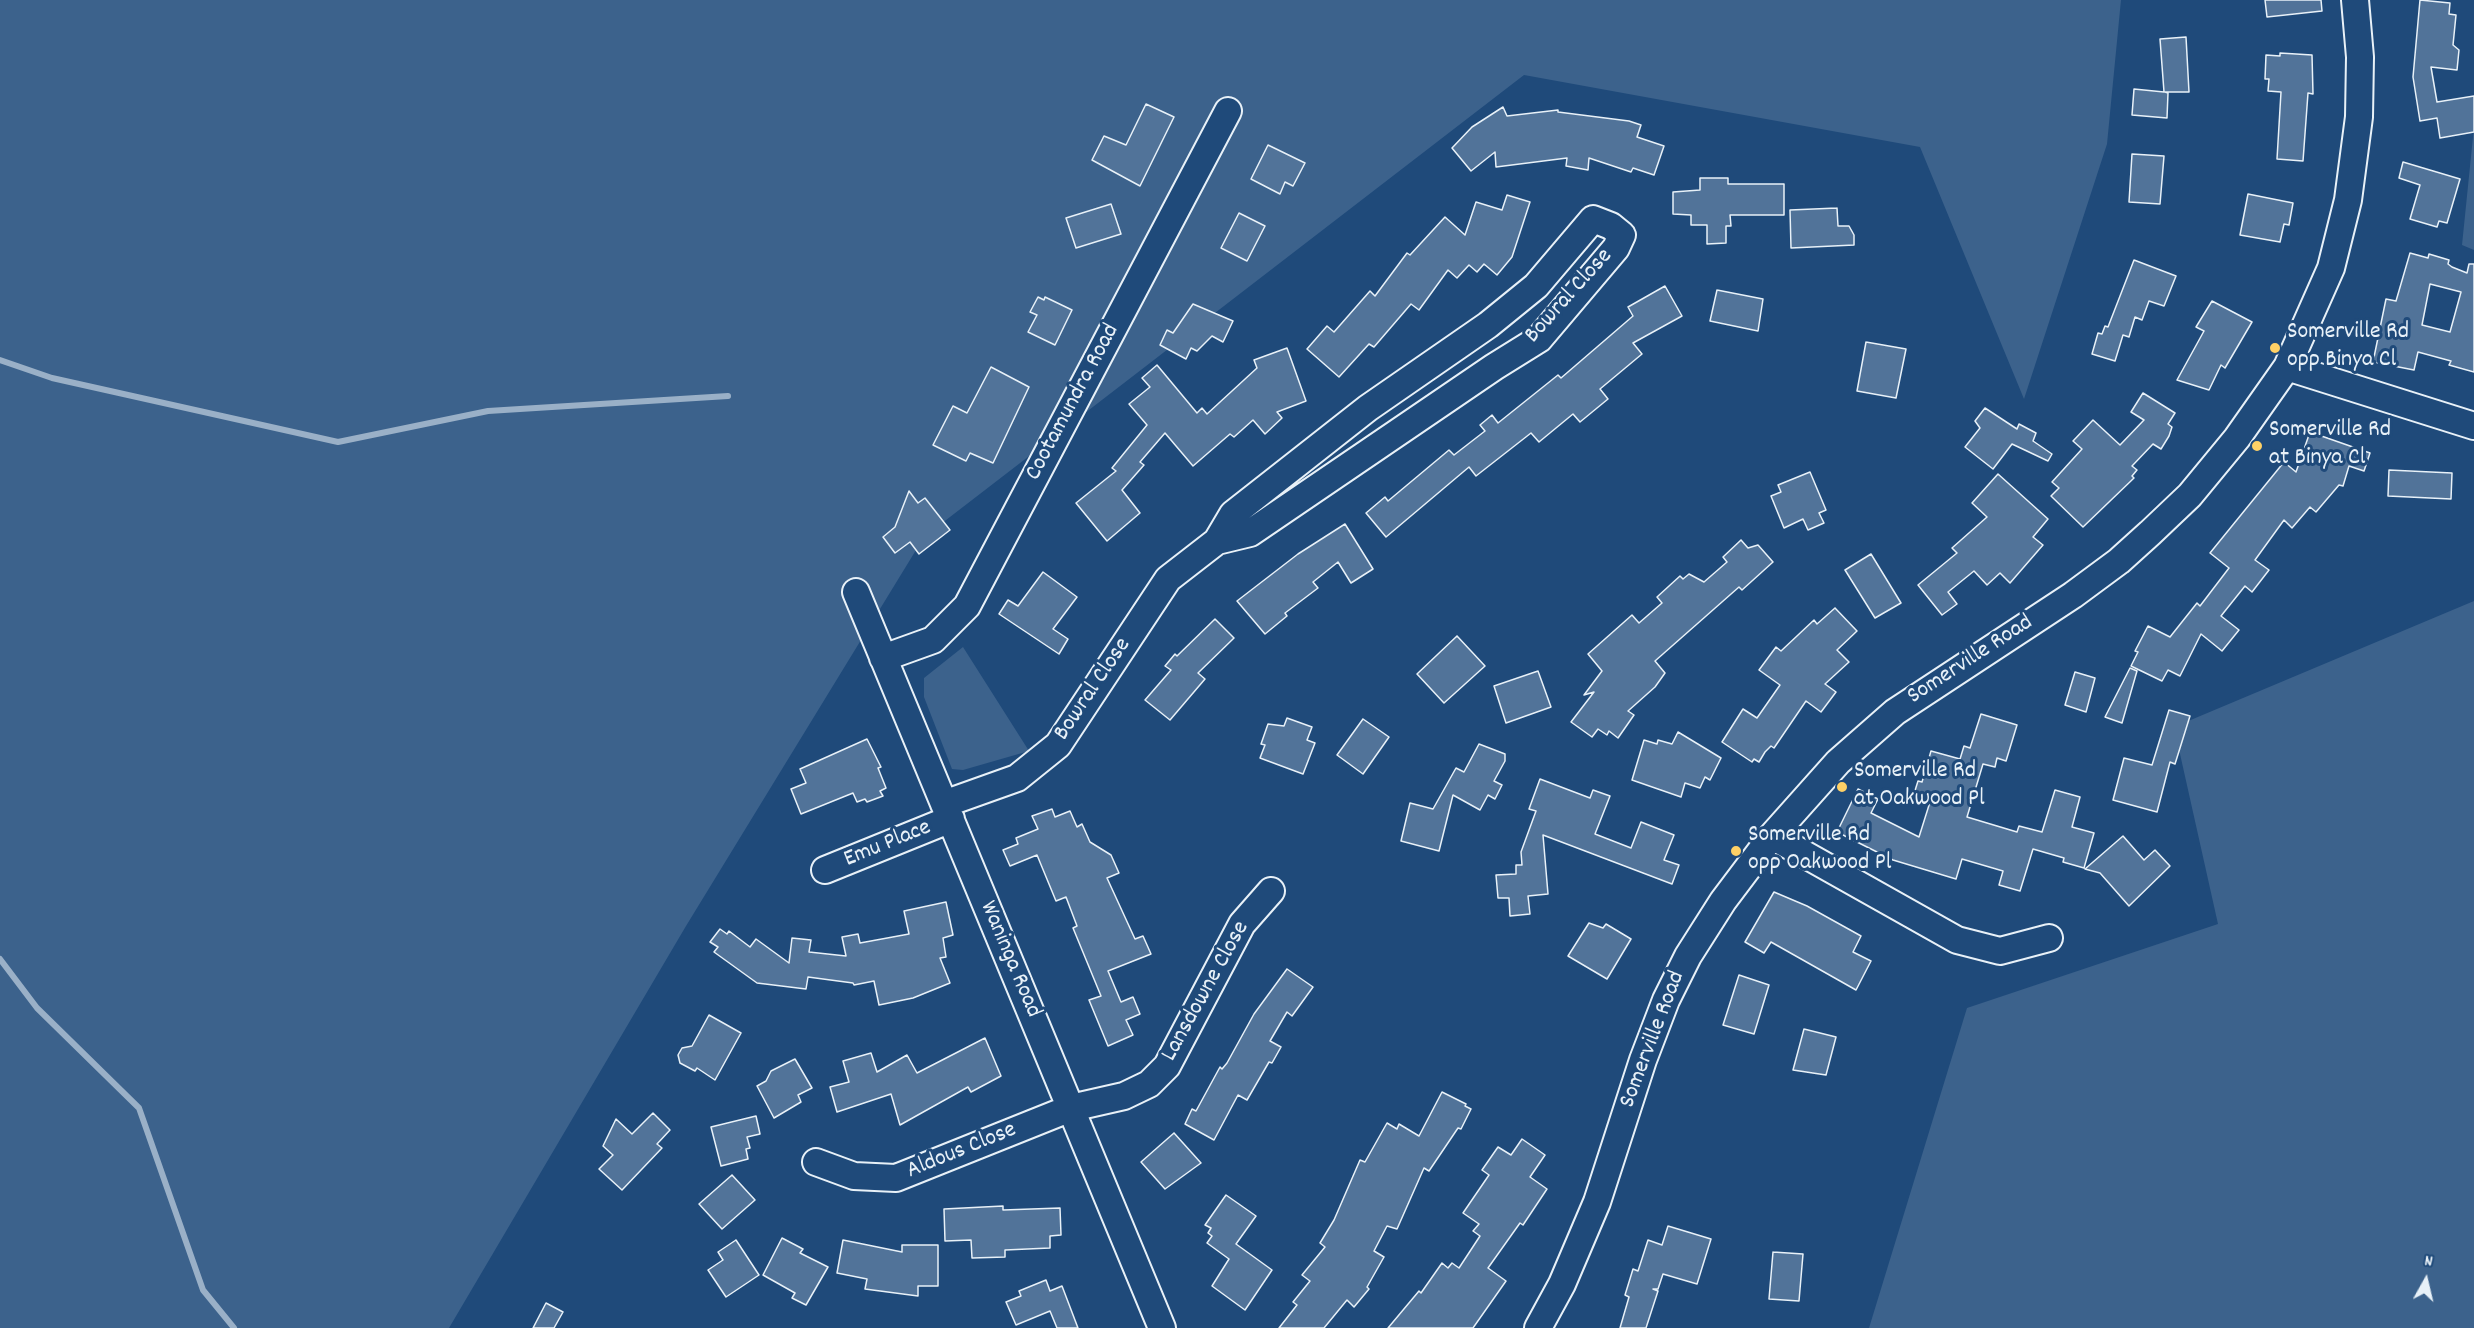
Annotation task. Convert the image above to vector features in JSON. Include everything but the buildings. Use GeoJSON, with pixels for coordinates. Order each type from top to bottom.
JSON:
{"type":"FeatureCollection","features":[{"type":"Feature","properties":{"kind":"street","name":"Somerville Road"},"geometry":{"type":"LineString","coordinates":[[1538,1328],[1562,1284],[1588,1223],[1643,1060],[1666,1000],[1688,956],[1717,910],[1772,836],[1838,762],[1895,712],[2073,595],[2119,561],[2150,533],[2190,495],[2230,447],[2287,367],[2331,268],[2349,200],[2359,117],[2360,57],[2355,0]]}},
{"type":"Feature","properties":{"kind":"street","name":"Cootamundra Road"},"geometry":{"type":"LineString","coordinates":[[884,658],[933,640],[967,606],[1228,111]]}},
{"type":"Feature","properties":{"kind":"street","name":"Bowral Close"},"geometry":{"type":"LineString","coordinates":[[948,812],[1017,778],[1058,745],[1168,579],[1217,541],[1233,514],[1368,408],[1488,325],[1536,286],[1593,219],[1611,226],[1622,235],[1616,248],[1539,339],[1494,367],[1250,533],[1217,541]]}},
{"type":"Feature","properties":{"kind":"street"},"geometry":{"type":"LineString","coordinates":[[2287,367],[2474,426]]}},
{"type":"Feature","properties":{"kind":"street","name":"Waninga Road"},"geometry":{"type":"LineString","coordinates":[[856,592],[1162,1328]]}},
{"type":"Feature","properties":{"kind":"street","name":"Emu Place"},"geometry":{"type":"LineString","coordinates":[[825,870],[948,812]]}},
{"type":"Feature","properties":{"kind":"street"},"geometry":{"type":"LineString","coordinates":[[1772,836],[1957,940],[2000,951],[2049,938]]}},
{"type":"Feature","properties":{"kind":"street","name":"Lansdowne Close"},"geometry":{"type":"LineString","coordinates":[[1071,1108],[1124,1096],[1149,1084],[1167,1066],[1242,924],[1271,891]]}},
{"type":"Feature","properties":{"kind":"street","name":"Aldous Close"},"geometry":{"type":"LineString","coordinates":[[816,1162],[854,1176],[896,1178],[1071,1108]]}},
{"type":"Feature","properties":{"kind":"shaded area"},"geometry":{"type":"Polygon","coordinates":[[[0,0],[2121,0],[2107,144],[2024,399],[1920,147],[1524,75],[924,537],[686,926],[449,1328],[0,1328],[0,0]]]}},
{"type":"Feature","properties":{"kind":"shaded area"},"geometry":{"type":"Polygon","coordinates":[[[2474,127],[2474,250],[2462,245],[2474,127]]]}},
{"type":"Feature","properties":{"kind":"shaded area"},"geometry":{"type":"Polygon","coordinates":[[[2474,601],[2474,1328],[1869,1328],[1967,1008],[2218,924],[2174,727],[2474,601]]]}},
{"type":"Feature","properties":{"kind":"shaded area"},"geometry":{"type":"Polygon","coordinates":[[[963,647],[1029,751],[963,770],[952,769],[924,697],[924,678],[963,647]]]}},
{"type":"Feature","properties":{"kind":"waterway"},"geometry":{"type":"LineString","coordinates":[[0,360],[52,378],[338,442],[488,411],[728,396]]}},
{"type":"Feature","properties":{"kind":"waterway"},"geometry":{"type":"LineString","coordinates":[[0,959],[37,1008],[139,1108],[203,1290],[234,1328]]}},
{"type":"Feature","properties":{"kind":"place","name":"Somerville Rd opp Binya Cl"},"geometry":{"type":"Point","coordinates":[2275,348]}},
{"type":"Feature","properties":{"kind":"place","name":"Somerville Rd at Binya Cl"},"geometry":{"type":"Point","coordinates":[2257,446]}},
{"type":"Feature","properties":{"kind":"place","name":"Somerville Rd at Oakwood Pl"},"geometry":{"type":"Point","coordinates":[1842,787]}},
{"type":"Feature","properties":{"kind":"place","name":"Somerville Rd opp Oakwood Pl"},"geometry":{"type":"Point","coordinates":[1736,851]}}]}
